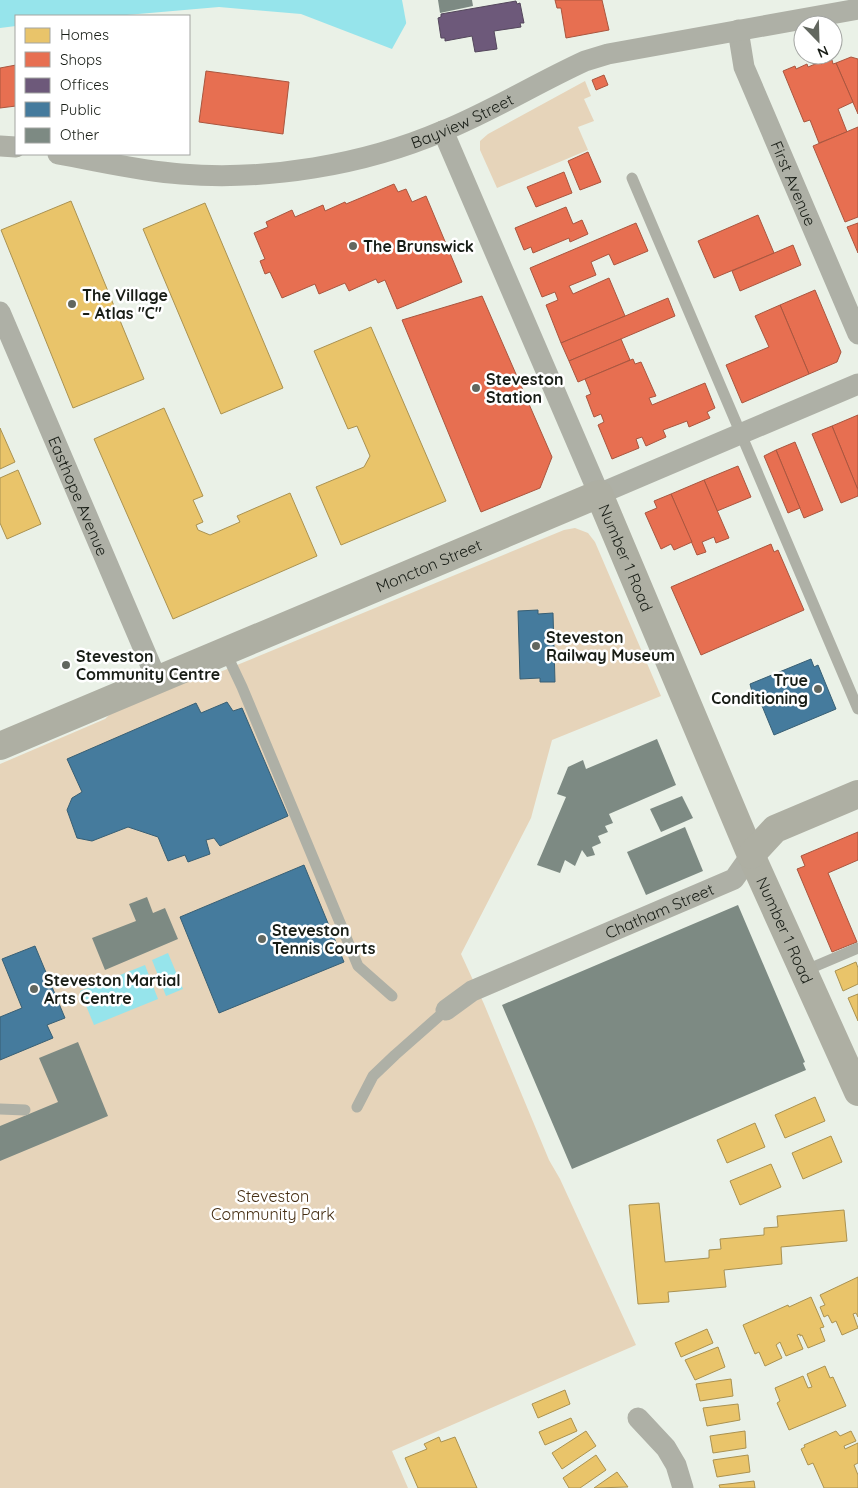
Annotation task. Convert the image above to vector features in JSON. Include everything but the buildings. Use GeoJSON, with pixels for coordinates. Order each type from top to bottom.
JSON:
{"type":"FeatureCollection","features":[{"type":"Feature","properties":{"kind":"street","name":"Bayview Street"},"geometry":{"type":"LineString","coordinates":[[63,155],[144,170],[181,174],[257,176],[336,163],[376,155],[443,131],[585,61],[630,49],[858,9]]}},
{"type":"Feature","properties":{"kind":"street","name":"First Avenue"},"geometry":{"type":"LineString","coordinates":[[738,30],[744,67],[858,334]]}},
{"type":"Feature","properties":{"kind":"street","name":"Number 1 Road"},"geometry":{"type":"LineString","coordinates":[[443,131],[751,855],[858,1092]]}},
{"type":"Feature","properties":{"kind":"street"},"geometry":{"type":"LineString","coordinates":[[0,146],[15,147]]}},
{"type":"Feature","properties":{"kind":"street","name":"Easthope Avenue"},"geometry":{"type":"LineString","coordinates":[[0,312],[156,680]]}},
{"type":"Feature","properties":{"kind":"street","name":"Moncton Street"},"geometry":{"type":"LineString","coordinates":[[0,746],[858,384]]}},
{"type":"Feature","properties":{"kind":"street","name":"Chatham Street"},"geometry":{"type":"LineString","coordinates":[[446,1010],[472,991],[734,879],[751,855],[775,829],[858,794]]}},
{"type":"Feature","properties":{"kind":"street"},"geometry":{"type":"LineString","coordinates":[[638,1418],[666,1448],[676,1465],[683,1488]]}},
{"type":"Feature","properties":{"kind":"lane"},"geometry":{"type":"LineString","coordinates":[[632,178],[858,710]]}},
{"type":"Feature","properties":{"kind":"lane"},"geometry":{"type":"LineString","coordinates":[[225,652],[242,687],[358,966],[392,996]]}},
{"type":"Feature","properties":{"kind":"lane"},"geometry":{"type":"LineString","coordinates":[[804,971],[858,948]]}},
{"type":"Feature","properties":{"kind":"lane"},"geometry":{"type":"LineString","coordinates":[[357,1107],[373,1076],[395,1054],[446,1010]]}},
{"type":"Feature","properties":{"kind":"lane"},"geometry":{"type":"LineString","coordinates":[[0,1109],[25,1110]]}},
{"type":"Feature","properties":{"kind":"green space"},"geometry":{"type":"Polygon","coordinates":[[[585,81],[591,96],[584,99],[594,121],[578,127],[588,150],[497,188],[480,150],[480,141],[488,134],[585,81]]]}},
{"type":"Feature","properties":{"kind":"green space","name":"Steveston Community Park"},"geometry":{"type":"Polygon","coordinates":[[[575,528],[588,533],[595,542],[661,696],[552,740],[531,818],[461,954],[484,1004],[549,1160],[560,1179],[636,1345],[392,1451],[408,1488],[0,1488],[0,764],[105,719],[115,709],[208,672],[220,672],[564,530],[575,528]]]}},
{"type":"Feature","properties":{"kind":"water"},"geometry":{"type":"Polygon","coordinates":[[[0,0],[412,0],[408,20],[392,49],[301,14],[219,7],[127,15],[15,15],[15,26],[0,28],[0,0]]]}},
{"type":"Feature","properties":{"kind":"water"},"geometry":{"type":"Polygon","coordinates":[[[168,953],[183,989],[166,996],[152,960],[168,953]]]}},
{"type":"Feature","properties":{"kind":"water"},"geometry":{"type":"Polygon","coordinates":[[[145,965],[158,999],[94,1025],[80,991],[145,965]]]}},
{"type":"Feature","properties":{"kind":"pier"},"geometry":{"type":"Polygon","coordinates":[[[402,0],[415,0],[407,27],[402,0]]]}},
{"type":"Feature","properties":{"kind":"place","name":"The Brunswick"},"geometry":{"type":"Point","coordinates":[353,246]}},
{"type":"Feature","properties":{"kind":"place","name":"The Village – Atlas \"C\""},"geometry":{"type":"Point","coordinates":[72,304]}},
{"type":"Feature","properties":{"kind":"place","name":"Steveston Station"},"geometry":{"type":"Point","coordinates":[476,388]}},
{"type":"Feature","properties":{"kind":"place","name":"Steveston Railway Museum"},"geometry":{"type":"Point","coordinates":[536,646]}},
{"type":"Feature","properties":{"kind":"place","name":"Steveston Community Centre"},"geometry":{"type":"Point","coordinates":[66,665]}},
{"type":"Feature","properties":{"kind":"place","name":"True Conditioning"},"geometry":{"type":"Point","coordinates":[818,689]}},
{"type":"Feature","properties":{"kind":"place","name":"Steveston Tennis Courts"},"geometry":{"type":"Point","coordinates":[262,939]}},
{"type":"Feature","properties":{"kind":"place","name":"Steveston Martial Arts Centre"},"geometry":{"type":"Point","coordinates":[34,989]}}]}
